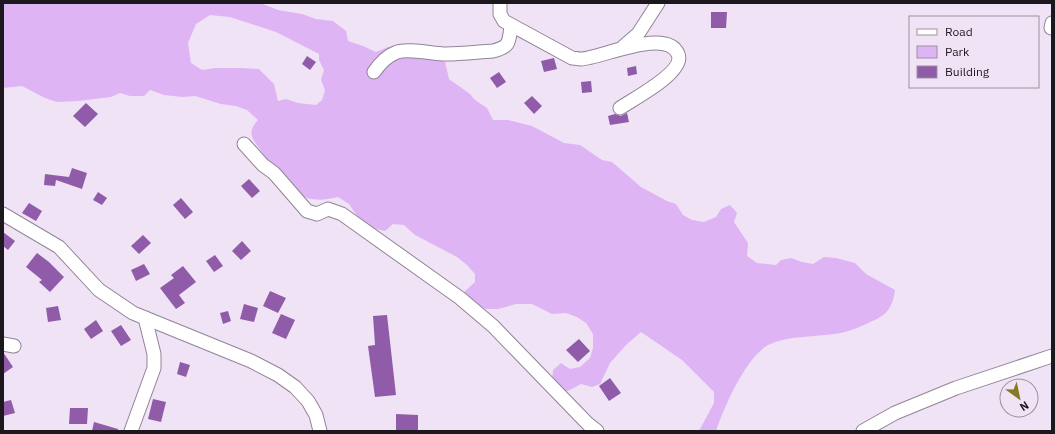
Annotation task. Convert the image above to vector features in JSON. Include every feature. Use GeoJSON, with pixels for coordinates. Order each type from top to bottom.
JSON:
{"type":"FeatureCollection","features":[{"type":"Feature","properties":{"kind":"street"},"geometry":{"type":"LineString","coordinates":[[500,3],[500,14],[504,21],[572,58],[581,59],[623,47],[645,44],[666,44],[676,49],[680,57],[678,66],[667,78],[620,108]]}},
{"type":"Feature","properties":{"kind":"street"},"geometry":{"type":"LineString","coordinates":[[623,47],[638,34],[658,3]]}},
{"type":"Feature","properties":{"kind":"street"},"geometry":{"type":"LineString","coordinates":[[374,72],[379,64],[398,52],[409,51],[447,54],[493,51],[500,49],[506,46],[509,40],[511,26]]}},
{"type":"Feature","properties":{"kind":"street"},"geometry":{"type":"LineString","coordinates":[[244,144],[274,174],[307,211],[317,214],[328,209],[342,214],[460,298],[512,344],[588,424],[597,431]]}},
{"type":"Feature","properties":{"kind":"street"},"geometry":{"type":"LineString","coordinates":[[3,214],[59,247],[99,290],[133,314],[251,361],[278,375],[295,387],[308,401],[316,415],[320,431]]}},
{"type":"Feature","properties":{"kind":"street"},"geometry":{"type":"LineString","coordinates":[[131,431],[154,368],[154,354],[146,318]]}},
{"type":"Feature","properties":{"kind":"street"},"geometry":{"type":"LineString","coordinates":[[863,431],[895,413],[956,388],[1052,356]]}},
{"type":"Feature","properties":{"kind":"green space"},"geometry":{"type":"Polygon","coordinates":[[[3,3],[260,3],[278,10],[302,14],[316,19],[333,21],[346,31],[348,41],[376,52],[388,47],[402,44],[445,62],[449,79],[487,108],[493,120],[508,120],[532,126],[564,143],[580,145],[602,160],[612,162],[641,187],[667,201],[676,204],[683,215],[692,220],[704,222],[716,217],[721,209],[730,205],[737,213],[734,222],[748,243],[747,256],[757,263],[776,265],[781,260],[791,258],[813,264],[824,257],[836,258],[855,263],[866,274],[895,290],[894,297],[890,308],[883,315],[858,328],[846,332],[789,339],[772,343],[765,347],[757,354],[742,374],[729,398],[716,431],[699,431],[714,403],[714,392],[682,360],[641,332],[626,345],[610,363],[600,384],[592,387],[581,384],[563,392],[552,381],[553,370],[561,363],[570,369],[580,367],[590,358],[593,348],[593,334],[586,323],[577,317],[566,313],[552,314],[532,304],[516,304],[498,309],[486,309],[473,303],[462,294],[475,282],[475,274],[457,257],[415,235],[404,225],[393,224],[385,231],[372,228],[362,223],[349,204],[338,197],[313,199],[299,194],[273,166],[254,141],[252,131],[258,120],[247,110],[195,96],[182,97],[164,95],[150,90],[144,96],[130,96],[120,93],[111,97],[57,102],[45,98],[22,86],[3,88],[3,3]],[[210,15],[196,24],[188,43],[191,63],[202,70],[215,68],[259,69],[274,84],[278,101],[286,99],[298,103],[316,105],[322,100],[325,90],[321,80],[324,70],[319,60],[319,54],[276,32],[230,17],[210,15]]]}},
{"type":"Feature","properties":{"kind":"building"},"geometry":{"type":"Polygon","coordinates":[[[711,12],[727,12],[726,28],[711,28],[711,12]]]}},
{"type":"Feature","properties":{"kind":"building"},"geometry":{"type":"Polygon","coordinates":[[[307,56],[316,62],[310,70],[302,64],[307,56]]]}},
{"type":"Feature","properties":{"kind":"building"},"geometry":{"type":"Polygon","coordinates":[[[554,58],[557,69],[544,72],[541,61],[554,58]]]}},
{"type":"Feature","properties":{"kind":"building"},"geometry":{"type":"Polygon","coordinates":[[[636,66],[637,74],[628,76],[627,68],[636,66]]]}},
{"type":"Feature","properties":{"kind":"building"},"geometry":{"type":"Polygon","coordinates":[[[499,72],[506,82],[497,88],[490,78],[499,72]]]}},
{"type":"Feature","properties":{"kind":"building"},"geometry":{"type":"Polygon","coordinates":[[[591,81],[592,92],[582,93],[581,82],[591,81]]]}},
{"type":"Feature","properties":{"kind":"building"},"geometry":{"type":"Polygon","coordinates":[[[532,96],[542,106],[534,114],[524,103],[532,96]]]}},
{"type":"Feature","properties":{"kind":"building"},"geometry":{"type":"Polygon","coordinates":[[[86,103],[98,114],[85,127],[73,116],[86,103]]]}},
{"type":"Feature","properties":{"kind":"building"},"geometry":{"type":"Polygon","coordinates":[[[627,113],[629,122],[610,125],[608,116],[615,114],[621,116],[627,113]]]}},
{"type":"Feature","properties":{"kind":"building"},"geometry":{"type":"Polygon","coordinates":[[[72,168],[87,173],[82,189],[56,180],[55,186],[44,185],[45,174],[69,177],[72,168]]]}},
{"type":"Feature","properties":{"kind":"building"},"geometry":{"type":"Polygon","coordinates":[[[249,179],[260,191],[252,198],[241,186],[249,179]]]}},
{"type":"Feature","properties":{"kind":"building"},"geometry":{"type":"Polygon","coordinates":[[[98,192],[107,198],[102,205],[93,200],[98,192]]]}},
{"type":"Feature","properties":{"kind":"building"},"geometry":{"type":"Polygon","coordinates":[[[181,198],[193,212],[185,219],[173,205],[181,198]]]}},
{"type":"Feature","properties":{"kind":"building"},"geometry":{"type":"Polygon","coordinates":[[[29,203],[42,211],[36,221],[22,213],[29,203]]]}},
{"type":"Feature","properties":{"kind":"building"},"geometry":{"type":"Polygon","coordinates":[[[3,232],[15,241],[8,250],[3,246],[3,232]]]}},
{"type":"Feature","properties":{"kind":"building"},"geometry":{"type":"Polygon","coordinates":[[[143,235],[151,243],[139,254],[131,246],[143,235]]]}},
{"type":"Feature","properties":{"kind":"building"},"geometry":{"type":"Polygon","coordinates":[[[242,241],[251,251],[241,260],[232,251],[242,241]]]}},
{"type":"Feature","properties":{"kind":"building"},"geometry":{"type":"Polygon","coordinates":[[[37,253],[49,262],[64,277],[50,292],[39,282],[42,280],[26,267],[37,253]]]}},
{"type":"Feature","properties":{"kind":"building"},"geometry":{"type":"Polygon","coordinates":[[[215,255],[223,266],[214,272],[206,261],[215,255]]]}},
{"type":"Feature","properties":{"kind":"building"},"geometry":{"type":"Polygon","coordinates":[[[144,264],[150,274],[136,281],[131,270],[144,264]]]}},
{"type":"Feature","properties":{"kind":"building"},"geometry":{"type":"Polygon","coordinates":[[[183,266],[196,282],[179,295],[185,303],[176,309],[160,288],[174,278],[171,275],[183,266]]]}},
{"type":"Feature","properties":{"kind":"building"},"geometry":{"type":"Polygon","coordinates":[[[270,291],[286,298],[278,313],[263,306],[270,291]]]}},
{"type":"Feature","properties":{"kind":"building"},"geometry":{"type":"Polygon","coordinates":[[[244,304],[258,308],[254,322],[240,319],[244,304]]]}},
{"type":"Feature","properties":{"kind":"building"},"geometry":{"type":"Polygon","coordinates":[[[58,306],[61,320],[48,322],[46,308],[58,306]]]}},
{"type":"Feature","properties":{"kind":"building"},"geometry":{"type":"Polygon","coordinates":[[[228,311],[231,321],[223,324],[220,313],[228,311]]]}},
{"type":"Feature","properties":{"kind":"building"},"geometry":{"type":"Polygon","coordinates":[[[281,314],[295,320],[286,339],[272,333],[281,314]]]}},
{"type":"Feature","properties":{"kind":"building"},"geometry":{"type":"Polygon","coordinates":[[[387,315],[396,395],[375,397],[368,346],[375,345],[373,316],[387,315]]]}},
{"type":"Feature","properties":{"kind":"building"},"geometry":{"type":"Polygon","coordinates":[[[96,320],[103,331],[91,339],[84,329],[96,320]]]}},
{"type":"Feature","properties":{"kind":"building"},"geometry":{"type":"Polygon","coordinates":[[[121,325],[131,340],[121,346],[111,331],[121,325]]]}},
{"type":"Feature","properties":{"kind":"building"},"geometry":{"type":"Polygon","coordinates":[[[579,339],[590,351],[578,362],[566,350],[579,339]]]}},
{"type":"Feature","properties":{"kind":"building"},"geometry":{"type":"Polygon","coordinates":[[[3,352],[13,367],[3,374],[3,352]]]}},
{"type":"Feature","properties":{"kind":"building"},"geometry":{"type":"Polygon","coordinates":[[[180,362],[190,365],[186,377],[177,374],[180,362]]]}},
{"type":"Feature","properties":{"kind":"building"},"geometry":{"type":"Polygon","coordinates":[[[610,378],[621,393],[609,401],[599,386],[610,378]]]}},
{"type":"Feature","properties":{"kind":"building"},"geometry":{"type":"Polygon","coordinates":[[[153,399],[166,402],[161,422],[148,419],[153,399]]]}},
{"type":"Feature","properties":{"kind":"building"},"geometry":{"type":"Polygon","coordinates":[[[11,400],[15,413],[3,416],[3,402],[11,400]]]}},
{"type":"Feature","properties":{"kind":"building"},"geometry":{"type":"Polygon","coordinates":[[[70,408],[88,408],[87,424],[69,424],[70,408]]]}},
{"type":"Feature","properties":{"kind":"building"},"geometry":{"type":"Polygon","coordinates":[[[396,414],[418,415],[418,431],[396,431],[396,414]]]}},
{"type":"Feature","properties":{"kind":"building"},"geometry":{"type":"Polygon","coordinates":[[[94,422],[118,429],[118,431],[92,431],[94,422]]]}}]}
